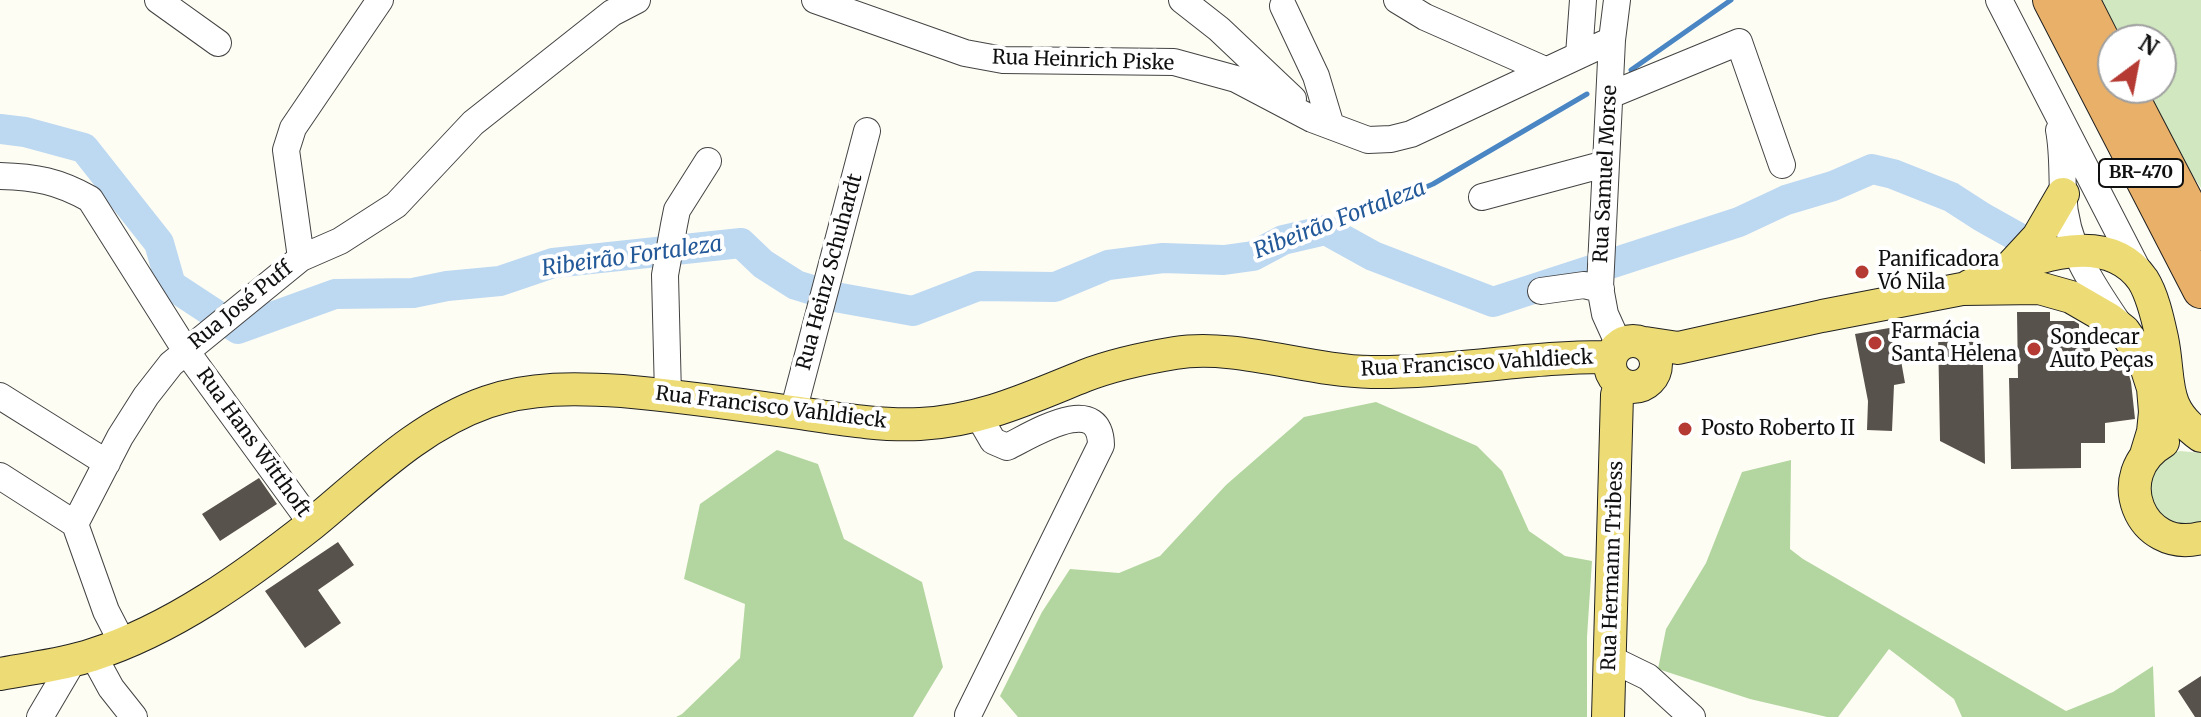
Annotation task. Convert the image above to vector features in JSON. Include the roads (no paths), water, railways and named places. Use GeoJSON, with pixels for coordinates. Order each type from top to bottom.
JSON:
{"type":"FeatureCollection","features":[{"type":"Feature","properties":{"kind":"highway","name":"BR-470"},"geometry":{"type":"LineString","coordinates":[[2051,0],[2201,290]]}},
{"type":"Feature","properties":{"kind":"highway"},"geometry":{"type":"LineString","coordinates":[[2081,0],[2097,32]]}},
{"type":"Feature","properties":{"kind":"highway","name":"BR-470"},"geometry":{"type":"LineString","coordinates":[[2135,104],[2197,220]]}},
{"type":"Feature","properties":{"kind":"main road"},"geometry":{"type":"LineString","coordinates":[[2013,264],[2038,237],[2063,194]]}},
{"type":"Feature","properties":{"kind":"main road","name":"Rua Francisco Vahldieck"},"geometry":{"type":"LineString","coordinates":[[1962,289],[2013,264],[2074,251],[2110,255],[2130,266],[2143,281]]}},
{"type":"Feature","properties":{"kind":"main road"},"geometry":{"type":"LineString","coordinates":[[2143,281],[2152,299],[2162,339],[2172,404],[2179,418],[2201,438]]}},
{"type":"Feature","properties":{"kind":"main road","name":"Rua Francisco Vahldieck"},"geometry":{"type":"LineString","coordinates":[[0,674],[83,658],[152,631],[212,596],[312,524],[402,448],[445,418],[490,401],[567,387],[668,395],[883,424],[923,424],[1017,405],[1088,374],[1180,352],[1215,351],[1312,367],[1368,372],[1575,357],[1636,368],[1822,316],[1962,289],[2039,288],[2071,297],[2124,331],[2144,360],[2153,388],[2154,422],[2134,487],[2138,509],[2144,519],[2162,534],[2173,539],[2201,538]]}},
{"type":"Feature","properties":{"kind":"main road","name":"Rua Hermann Tribess"},"geometry":{"type":"LineString","coordinates":[[1608,717],[1609,658],[1636,368]]}},
{"type":"Feature","properties":{"kind":"main road"},"geometry":{"type":"LineString","coordinates":[[2146,455],[2176,437],[2201,438]]}},
{"type":"Feature","properties":{"kind":"street"},"geometry":{"type":"LineString","coordinates":[[158,0],[218,43]]}},
{"type":"Feature","properties":{"kind":"street"},"geometry":{"type":"LineString","coordinates":[[301,258],[286,150],[293,128],[380,0]]}},
{"type":"Feature","properties":{"kind":"street","name":"Rua José Puff"},"geometry":{"type":"LineString","coordinates":[[75,524],[146,396],[171,364],[301,258],[340,241],[396,205],[473,123],[612,13],[637,0]]}},
{"type":"Feature","properties":{"kind":"street","name":"Rua Heinrich Piske"},"geometry":{"type":"LineString","coordinates":[[815,0],[965,53],[1003,60],[1174,62],[1236,79],[1322,122],[1368,140],[1411,134],[1612,40]]}},
{"type":"Feature","properties":{"kind":"street"},"geometry":{"type":"LineString","coordinates":[[1182,0],[1322,122]]}},
{"type":"Feature","properties":{"kind":"street"},"geometry":{"type":"LineString","coordinates":[[1397,0],[1425,17],[1545,70]]}},
{"type":"Feature","properties":{"kind":"street"},"geometry":{"type":"LineString","coordinates":[[1579,55],[1583,0]]}},
{"type":"Feature","properties":{"kind":"street","name":"Rua Samuel Morse"},"geometry":{"type":"LineString","coordinates":[[1617,0],[1612,40],[1600,288],[1605,314],[1636,368]]}},
{"type":"Feature","properties":{"kind":"street"},"geometry":{"type":"LineString","coordinates":[[1999,0],[2143,281]]}},
{"type":"Feature","properties":{"kind":"street"},"geometry":{"type":"LineString","coordinates":[[1283,6],[1316,76],[1322,122]]}},
{"type":"Feature","properties":{"kind":"street"},"geometry":{"type":"LineString","coordinates":[[1610,95],[1739,42],[1782,165]]}},
{"type":"Feature","properties":{"kind":"street"},"geometry":{"type":"LineString","coordinates":[[2053,103],[2064,170],[2063,194],[2074,251],[2088,278],[2124,331]]}},
{"type":"Feature","properties":{"kind":"street","name":"Rua Heinz Schuhardt"},"geometry":{"type":"LineString","coordinates":[[793,412],[867,131]]}},
{"type":"Feature","properties":{"kind":"street"},"geometry":{"type":"LineString","coordinates":[[668,395],[665,275],[677,210],[708,161]]}},
{"type":"Feature","properties":{"kind":"street"},"geometry":{"type":"LineString","coordinates":[[1482,197],[1605,164]]}},
{"type":"Feature","properties":{"kind":"street","name":"Rua Hans Witthoft"},"geometry":{"type":"LineString","coordinates":[[0,176],[38,178],[66,185],[90,199],[194,344],[312,524]]}},
{"type":"Feature","properties":{"kind":"street"},"geometry":{"type":"LineString","coordinates":[[1541,291],[1574,285],[1600,288]]}},
{"type":"Feature","properties":{"kind":"street"},"geometry":{"type":"LineString","coordinates":[[0,396],[107,463]]}},
{"type":"Feature","properties":{"kind":"street"},"geometry":{"type":"LineString","coordinates":[[968,715],[1101,445],[1100,433],[1092,421],[1082,417],[1052,425],[1007,447],[993,441],[978,415]]}},
{"type":"Feature","properties":{"kind":"street"},"geometry":{"type":"LineString","coordinates":[[0,476],[75,524],[106,611],[123,644]]}},
{"type":"Feature","properties":{"kind":"street"},"geometry":{"type":"LineString","coordinates":[[40,717],[83,658],[134,717]]}},
{"type":"Feature","properties":{"kind":"street"},"geometry":{"type":"LineString","coordinates":[[1609,658],[1648,677],[1692,717]]}},
{"type":"Feature","properties":{"kind":"waterway","name":"Ribeirão Fortaleza"},"geometry":{"type":"LineString","coordinates":[[1631,70],[1731,0]]}},
{"type":"Feature","properties":{"kind":"waterway","name":"Ribeirão Fortaleza"},"geometry":{"type":"LineString","coordinates":[[1326,230],[1433,184],[1587,94]]}},
{"type":"Feature","properties":{"kind":"waterway","name":"Ribeirão Fortaleza"},"geometry":{"type":"LineString","coordinates":[[0,129],[25,132],[84,148],[159,243],[171,285],[238,329],[335,294],[413,293],[500,281],[553,263],[741,243],[763,264],[796,285],[835,297],[913,311],[978,286],[1055,287],[1108,265],[1163,258],[1224,260],[1253,256],[1283,240],[1326,230],[1373,256],[1493,302],[1739,222],[1786,200],[1833,186],[1872,169],[1951,197],[2023,240]]}},
{"type":"Feature","properties":{"kind":"place","name":"Panificadora Vó Nila"},"geometry":{"type":"Point","coordinates":[1862,272]}},
{"type":"Feature","properties":{"kind":"place","name":"Farmácia Santa Helena"},"geometry":{"type":"Point","coordinates":[1875,343]}},
{"type":"Feature","properties":{"kind":"place","name":"Sondecar Auto Peças"},"geometry":{"type":"Point","coordinates":[2034,349]}},
{"type":"Feature","properties":{"kind":"place","name":"Posto Roberto II"},"geometry":{"type":"Point","coordinates":[1685,429]}}]}
